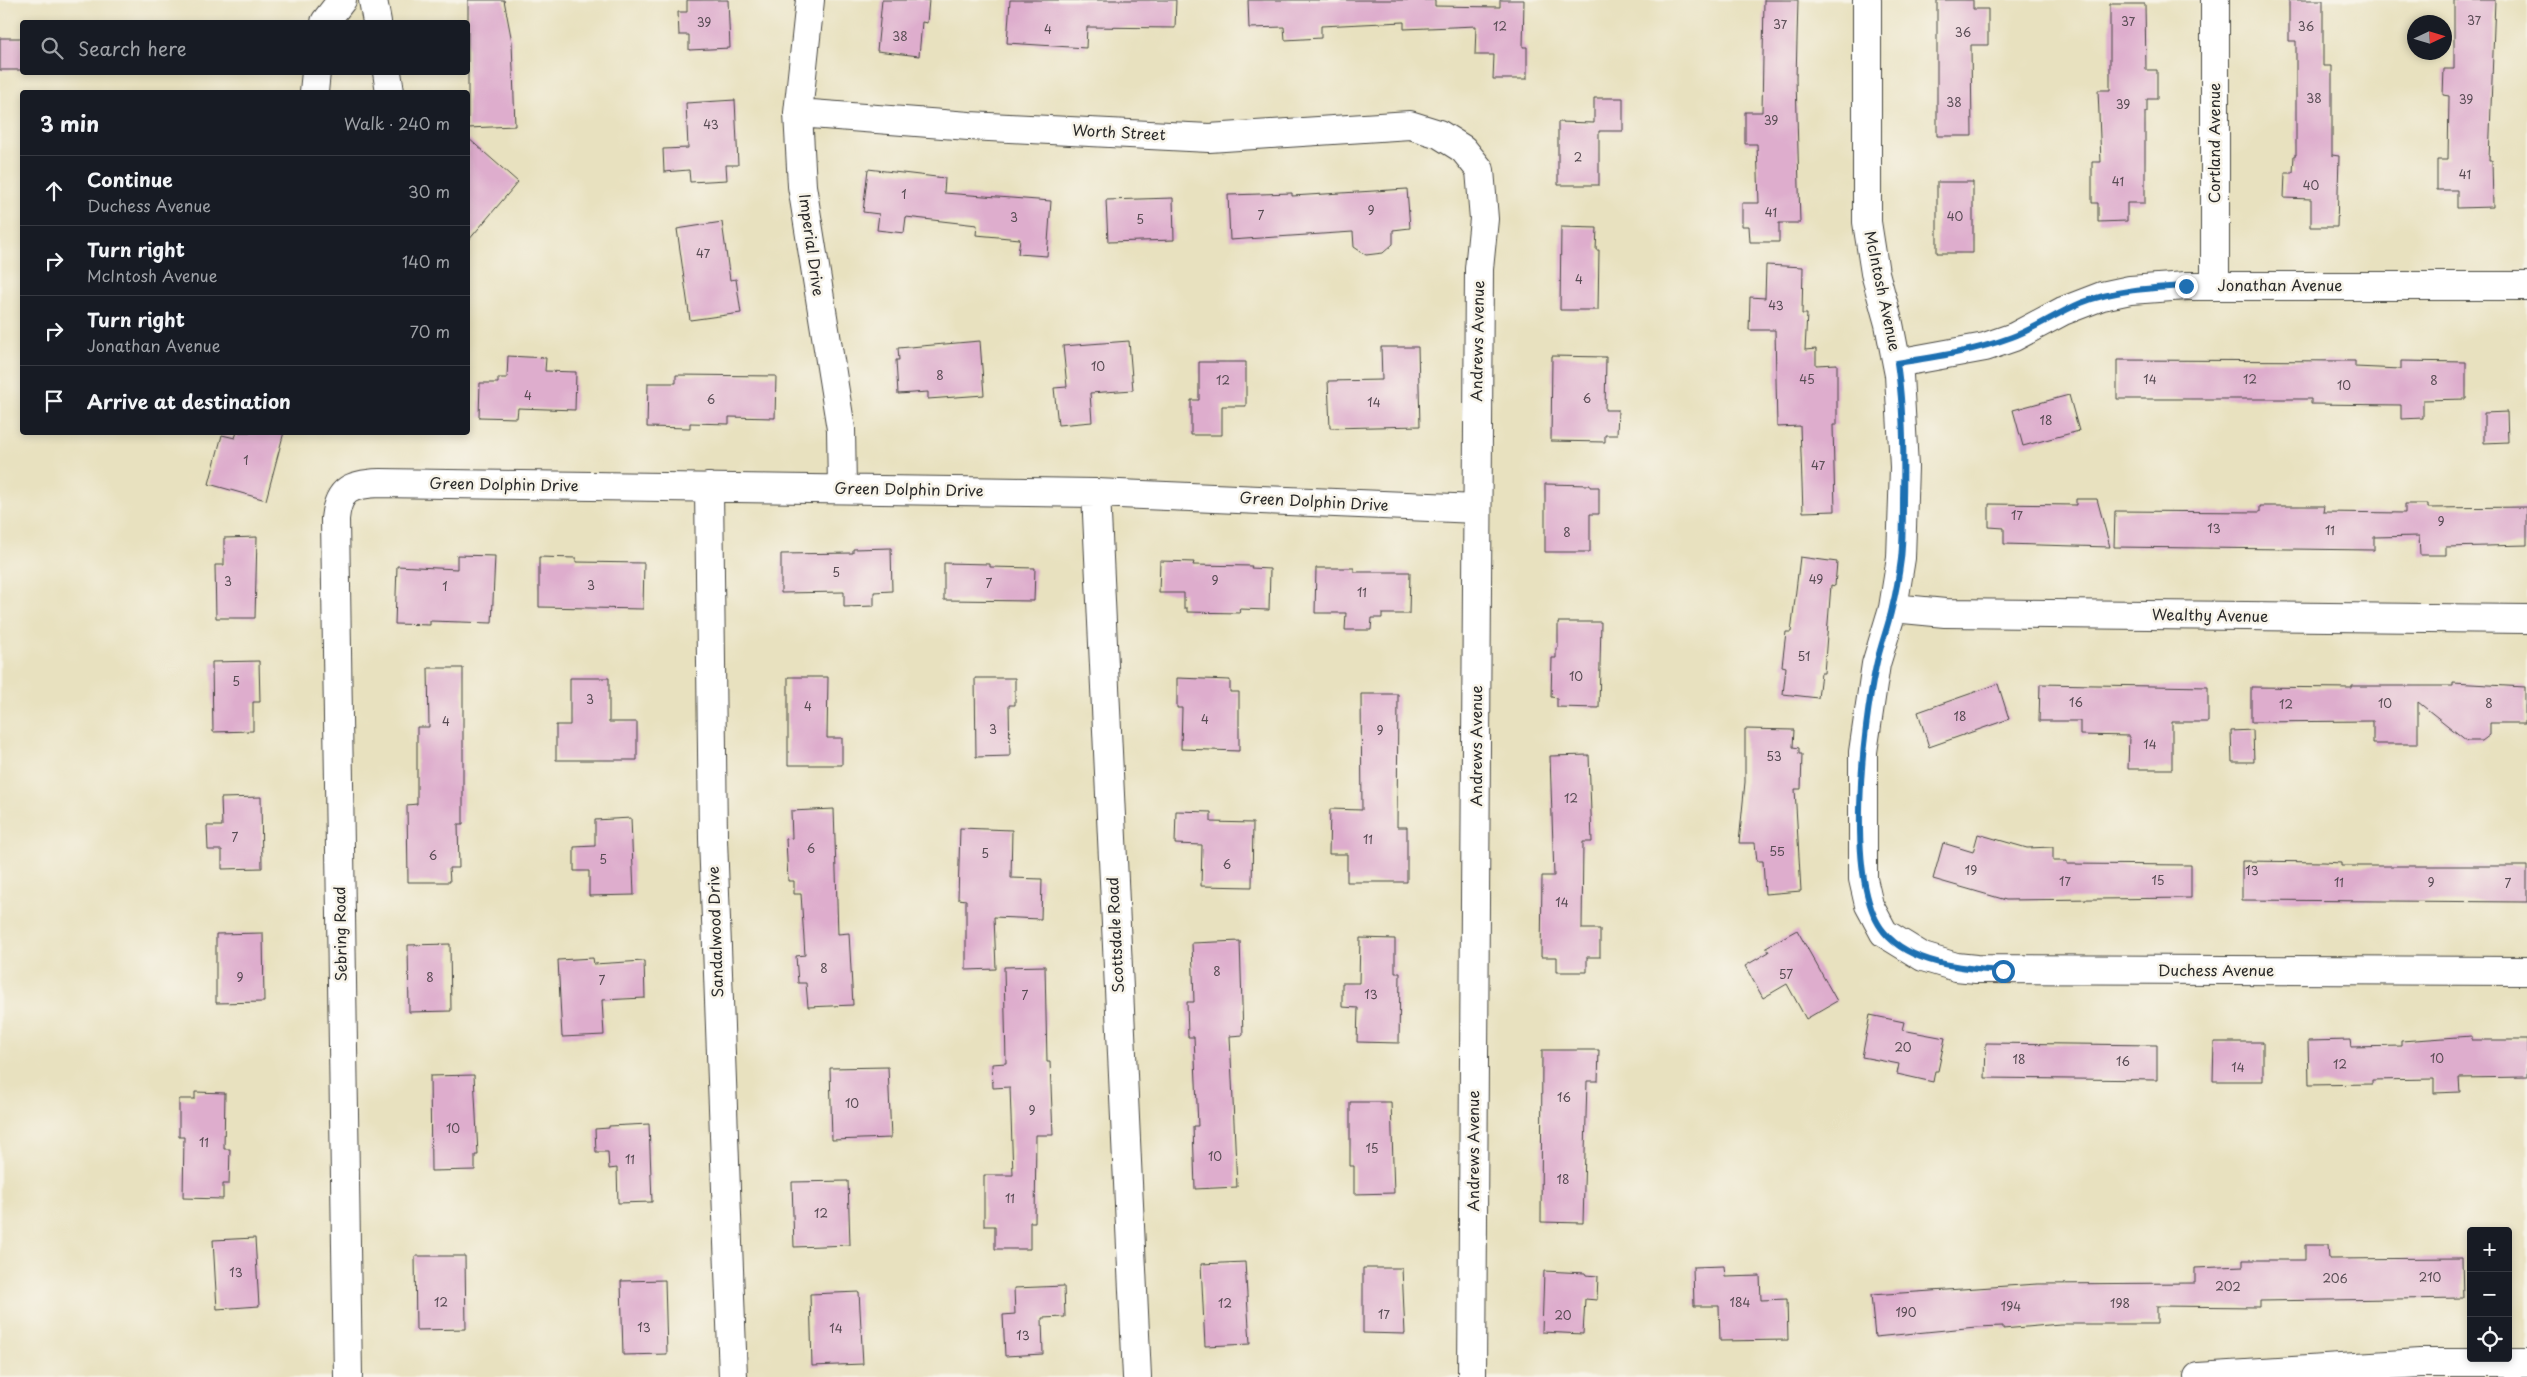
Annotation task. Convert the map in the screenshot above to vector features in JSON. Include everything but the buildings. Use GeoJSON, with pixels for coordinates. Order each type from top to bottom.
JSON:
{"type":"FeatureCollection","features":[{"type":"Feature","properties":{"kind":"street"},"geometry":{"type":"LineString","coordinates":[[327,20],[342,0]]}},
{"type":"Feature","properties":{"kind":"street"},"geometry":{"type":"LineString","coordinates":[[373,0],[377,20]]}},
{"type":"Feature","properties":{"kind":"street","name":"Imperial Drive"},"geometry":{"type":"LineString","coordinates":[[810,0],[798,112],[802,186],[841,429],[842,489]]}},
{"type":"Feature","properties":{"kind":"street","name":"McIntosh Avenue"},"geometry":{"type":"LineString","coordinates":[[1867,0],[1868,222],[1875,274],[1897,363],[1903,433],[1903,532],[1901,558],[1892,608],[1876,664],[1866,717],[1861,789],[1863,879],[1868,905],[1884,933],[1909,950]]}},
{"type":"Feature","properties":{"kind":"street","name":"Cortland Avenue"},"geometry":{"type":"LineString","coordinates":[[2215,0],[2215,286]]}},
{"type":"Feature","properties":{"kind":"street"},"geometry":{"type":"LineString","coordinates":[[314,90],[316,75]]}},
{"type":"Feature","properties":{"kind":"street"},"geometry":{"type":"LineString","coordinates":[[387,75],[390,90]]}},
{"type":"Feature","properties":{"kind":"street","name":"Worth Street"},"geometry":{"type":"LineString","coordinates":[[798,112],[969,126],[1209,138],[1410,126],[1440,134]]}},
{"type":"Feature","properties":{"kind":"street","name":"Andrews Avenue"},"geometry":{"type":"LineString","coordinates":[[1440,134],[1463,149],[1480,170],[1484,219],[1479,269],[1472,1377]]}},
{"type":"Feature","properties":{"kind":"street","name":"Jonathan Avenue"},"geometry":{"type":"LineString","coordinates":[[1897,363],[1984,346],[2014,337],[2063,311],[2102,296],[2156,288],[2215,286],[2527,286]]}},
{"type":"Feature","properties":{"kind":"street","name":"Green Dolphin Drive"},"geometry":{"type":"LineString","coordinates":[[343,493],[353,487],[380,483],[709,487],[1096,493],[1477,509]]}},
{"type":"Feature","properties":{"kind":"street","name":"Sandalwood Drive"},"geometry":{"type":"LineString","coordinates":[[709,487],[713,839],[732,1377]]}},
{"type":"Feature","properties":{"kind":"street","name":"Sebring Road"},"geometry":{"type":"LineString","coordinates":[[343,493],[338,501],[335,519],[348,1377]]}},
{"type":"Feature","properties":{"kind":"street","name":"Scottsdale Road"},"geometry":{"type":"LineString","coordinates":[[1096,493],[1137,1377]]}},
{"type":"Feature","properties":{"kind":"street","name":"Wealthy Avenue"},"geometry":{"type":"LineString","coordinates":[[1892,608],[1945,613],[2527,619]]}},
{"type":"Feature","properties":{"kind":"street","name":"Duchess Avenue"},"geometry":{"type":"LineString","coordinates":[[1909,950],[1923,958],[1956,967],[2003,971],[2527,970]]}},
{"type":"Feature","properties":{"kind":"street"},"geometry":{"type":"LineString","coordinates":[[2198,1377],[2410,1364],[2527,1363]]}},
{"type":"Feature","properties":{"kind":"route"},"geometry":{"type":"LineString","coordinates":[[2003,971],[1956,967],[1923,958],[1896,942],[1884,933],[1868,905],[1863,879],[1861,789],[1866,717],[1876,664],[1892,608],[1901,558],[1903,532],[1903,433],[1897,363],[1954,354],[2014,337],[2063,311],[2102,296],[2130,290],[2186,286]]}}]}
